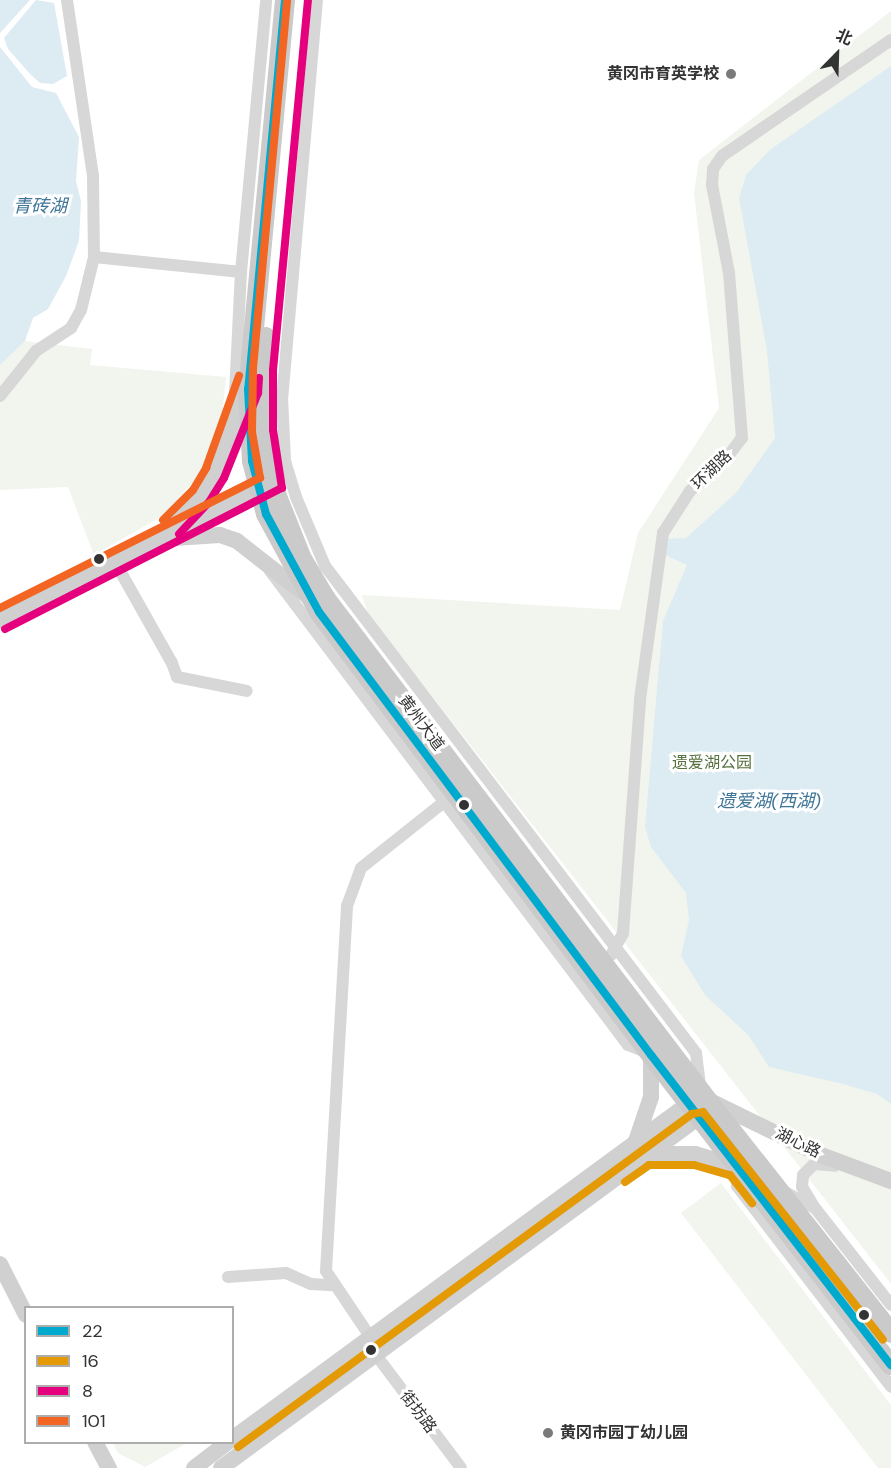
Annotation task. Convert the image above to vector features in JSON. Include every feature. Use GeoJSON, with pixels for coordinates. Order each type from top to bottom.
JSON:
{"type":"FeatureCollection","features":[{"type":"Feature","properties":{"kind":"main road","name":"黄州大道"},"geometry":{"type":"LineString","coordinates":[[285,0],[248,389],[249,434],[286,556],[310,597],[604,963],[651,1055],[777,1187],[891,1334]]}},
{"type":"Feature","properties":{"kind":"main road","name":"黄州大道"},"geometry":{"type":"LineString","coordinates":[[298,0],[263,369],[262,431],[265,488],[326,599],[604,963],[699,1103],[736,1166],[891,1365]]}},
{"type":"Feature","properties":{"kind":"main road"},"geometry":{"type":"LineString","coordinates":[[158,541],[201,496],[233,429],[248,389]]}},
{"type":"Feature","properties":{"kind":"main road"},"geometry":{"type":"LineString","coordinates":[[0,620],[265,488]]}},
{"type":"Feature","properties":{"kind":"main road"},"geometry":{"type":"LineString","coordinates":[[158,541],[197,534],[220,535],[237,541],[310,597]]}},
{"type":"Feature","properties":{"kind":"main road"},"geometry":{"type":"LineString","coordinates":[[640,1150],[651,1097],[651,1055]]}},
{"type":"Feature","properties":{"kind":"main road"},"geometry":{"type":"LineString","coordinates":[[221,1468],[376,1355],[699,1103]]}},
{"type":"Feature","properties":{"kind":"main road","name":"湖心路"},"geometry":{"type":"LineString","coordinates":[[699,1103],[891,1181]]}},
{"type":"Feature","properties":{"kind":"main road"},"geometry":{"type":"LineString","coordinates":[[234,1438],[371,1338],[640,1150],[695,1154],[736,1166]]}},
{"type":"Feature","properties":{"kind":"main road"},"geometry":{"type":"LineString","coordinates":[[0,1264],[24,1311]]}},
{"type":"Feature","properties":{"kind":"main road"},"geometry":{"type":"LineString","coordinates":[[194,1468],[227,1444]]}},
{"type":"Feature","properties":{"kind":"main road"},"geometry":{"type":"LineString","coordinates":[[102,1458],[116,1468]]}},
{"type":"Feature","properties":{"kind":"street"},"geometry":{"type":"LineString","coordinates":[[0,396],[36,351],[71,327],[81,310],[94,256],[93,176],[67,0]]}},
{"type":"Feature","properties":{"kind":"street"},"geometry":{"type":"LineString","coordinates":[[233,429],[241,272],[266,0]]}},
{"type":"Feature","properties":{"kind":"street"},"geometry":{"type":"LineString","coordinates":[[317,0],[282,397],[287,471],[325,566],[604,963]]}},
{"type":"Feature","properties":{"kind":"street","name":"环湖路"},"geometry":{"type":"LineString","coordinates":[[604,963],[623,933],[640,699],[663,533],[690,491],[726,459],[742,438],[729,273],[712,186],[713,169],[722,156],[891,40]]}},
{"type":"Feature","properties":{"kind":"street"},"geometry":{"type":"LineString","coordinates":[[94,256],[241,272]]}},
{"type":"Feature","properties":{"kind":"street"},"geometry":{"type":"LineString","coordinates":[[261,558],[628,1045],[651,1055]]}},
{"type":"Feature","properties":{"kind":"street"},"geometry":{"type":"LineString","coordinates":[[116,562],[177,677],[247,691]]}},
{"type":"Feature","properties":{"kind":"street"},"geometry":{"type":"LineString","coordinates":[[371,1338],[333,1285],[326,1271],[347,906],[361,868],[444,802]]}},
{"type":"Feature","properties":{"kind":"street"},"geometry":{"type":"LineString","coordinates":[[862,1171],[822,1163],[810,1167],[801,1183],[815,1208],[891,1305]]}},
{"type":"Feature","properties":{"kind":"street"},"geometry":{"type":"LineString","coordinates":[[736,1166],[737,1186],[891,1387]]}},
{"type":"Feature","properties":{"kind":"street"},"geometry":{"type":"LineString","coordinates":[[777,1187],[815,1208]]}},
{"type":"Feature","properties":{"kind":"street"},"geometry":{"type":"LineString","coordinates":[[228,1277],[286,1273],[311,1284],[333,1285]]}},
{"type":"Feature","properties":{"kind":"street","name":"街坊路"},"geometry":{"type":"LineString","coordinates":[[376,1355],[461,1468]]}},
{"type":"Feature","properties":{"kind":"green space","name":"遗爱湖(西湖)"},"geometry":{"type":"Polygon","coordinates":[[[891,11],[891,1284],[368,614],[362,595],[620,610],[638,533],[719,408],[694,193],[699,160],[891,11]]]}},
{"type":"Feature","properties":{"kind":"green space"},"geometry":{"type":"Polygon","coordinates":[[[25,341],[92,349],[90,365],[226,377],[221,424],[206,466],[166,514],[94,555],[68,487],[0,490],[0,365],[25,341]]]}},
{"type":"Feature","properties":{"kind":"green space"},"geometry":{"type":"Polygon","coordinates":[[[721,1183],[891,1405],[891,1468],[878,1468],[681,1213],[721,1183]]]}},
{"type":"Feature","properties":{"kind":"green space"},"geometry":{"type":"Polygon","coordinates":[[[114,1444],[185,1444],[145,1467],[118,1453],[114,1444]]]}},
{"type":"Feature","properties":{"kind":"water"},"geometry":{"type":"Polygon","coordinates":[[[0,0],[30,0],[0,33],[0,0]]]}},
{"type":"Feature","properties":{"kind":"water"},"geometry":{"type":"Polygon","coordinates":[[[36,0],[54,3],[67,76],[53,84],[40,83],[31,75],[8,49],[4,38],[36,0]]]}},
{"type":"Feature","properties":{"kind":"water","name":"青砖湖"},"geometry":{"type":"Polygon","coordinates":[[[0,47],[32,87],[56,93],[79,137],[76,181],[81,201],[79,241],[66,276],[48,309],[33,318],[25,341],[0,365],[0,47]]]}},
{"type":"Feature","properties":{"kind":"water","name":"遗爱湖(西湖)"},"geometry":{"type":"Polygon","coordinates":[[[891,66],[891,1104],[877,1094],[769,1067],[749,1036],[705,995],[681,956],[689,920],[686,893],[651,847],[645,827],[663,621],[687,565],[665,555],[665,539],[686,538],[736,493],[775,438],[767,351],[739,198],[746,175],[771,149],[891,66]]]}},
{"type":"Feature","properties":{"kind":"transit line","name":"22"},"geometry":{"type":"LineString","coordinates":[[285,0],[248,389],[252,461],[266,514],[319,612],[651,1055],[891,1365]]}},
{"type":"Feature","properties":{"kind":"transit line","name":"101"},"geometry":{"type":"LineString","coordinates":[[0,608],[260,478],[252,432],[253,368],[287,0]]}},
{"type":"Feature","properties":{"kind":"transit line","name":"8"},"geometry":{"type":"LineString","coordinates":[[5,629],[282,488],[273,430],[273,370],[308,1]]}},
{"type":"Feature","properties":{"kind":"transit line","name":"101"},"geometry":{"type":"LineString","coordinates":[[163,520],[193,490],[206,468],[239,376]]}},
{"type":"Feature","properties":{"kind":"transit line","name":"8"},"geometry":{"type":"LineString","coordinates":[[179,534],[209,502],[224,478],[258,393],[259,378]]}},
{"type":"Feature","properties":{"kind":"transit line","name":"16"},"geometry":{"type":"LineString","coordinates":[[238,1447],[692,1114],[703,1112],[883,1340]]}},
{"type":"Feature","properties":{"kind":"transit line","name":"16"},"geometry":{"type":"LineString","coordinates":[[625,1182],[649,1165],[694,1165],[730,1175],[752,1203]]}},
{"type":"Feature","properties":{"kind":"place","name":"黄冈市育英学校"},"geometry":{"type":"Point","coordinates":[731,74]}},
{"type":"Feature","properties":{"kind":"place","name":"黄冈市园丁幼儿园"},"geometry":{"type":"Point","coordinates":[548,1433]}},
{"type":"Feature","properties":{"kind":"park label","name":"遗爱湖公园"},"geometry":{"type":"Point","coordinates":[712,763]}}]}
